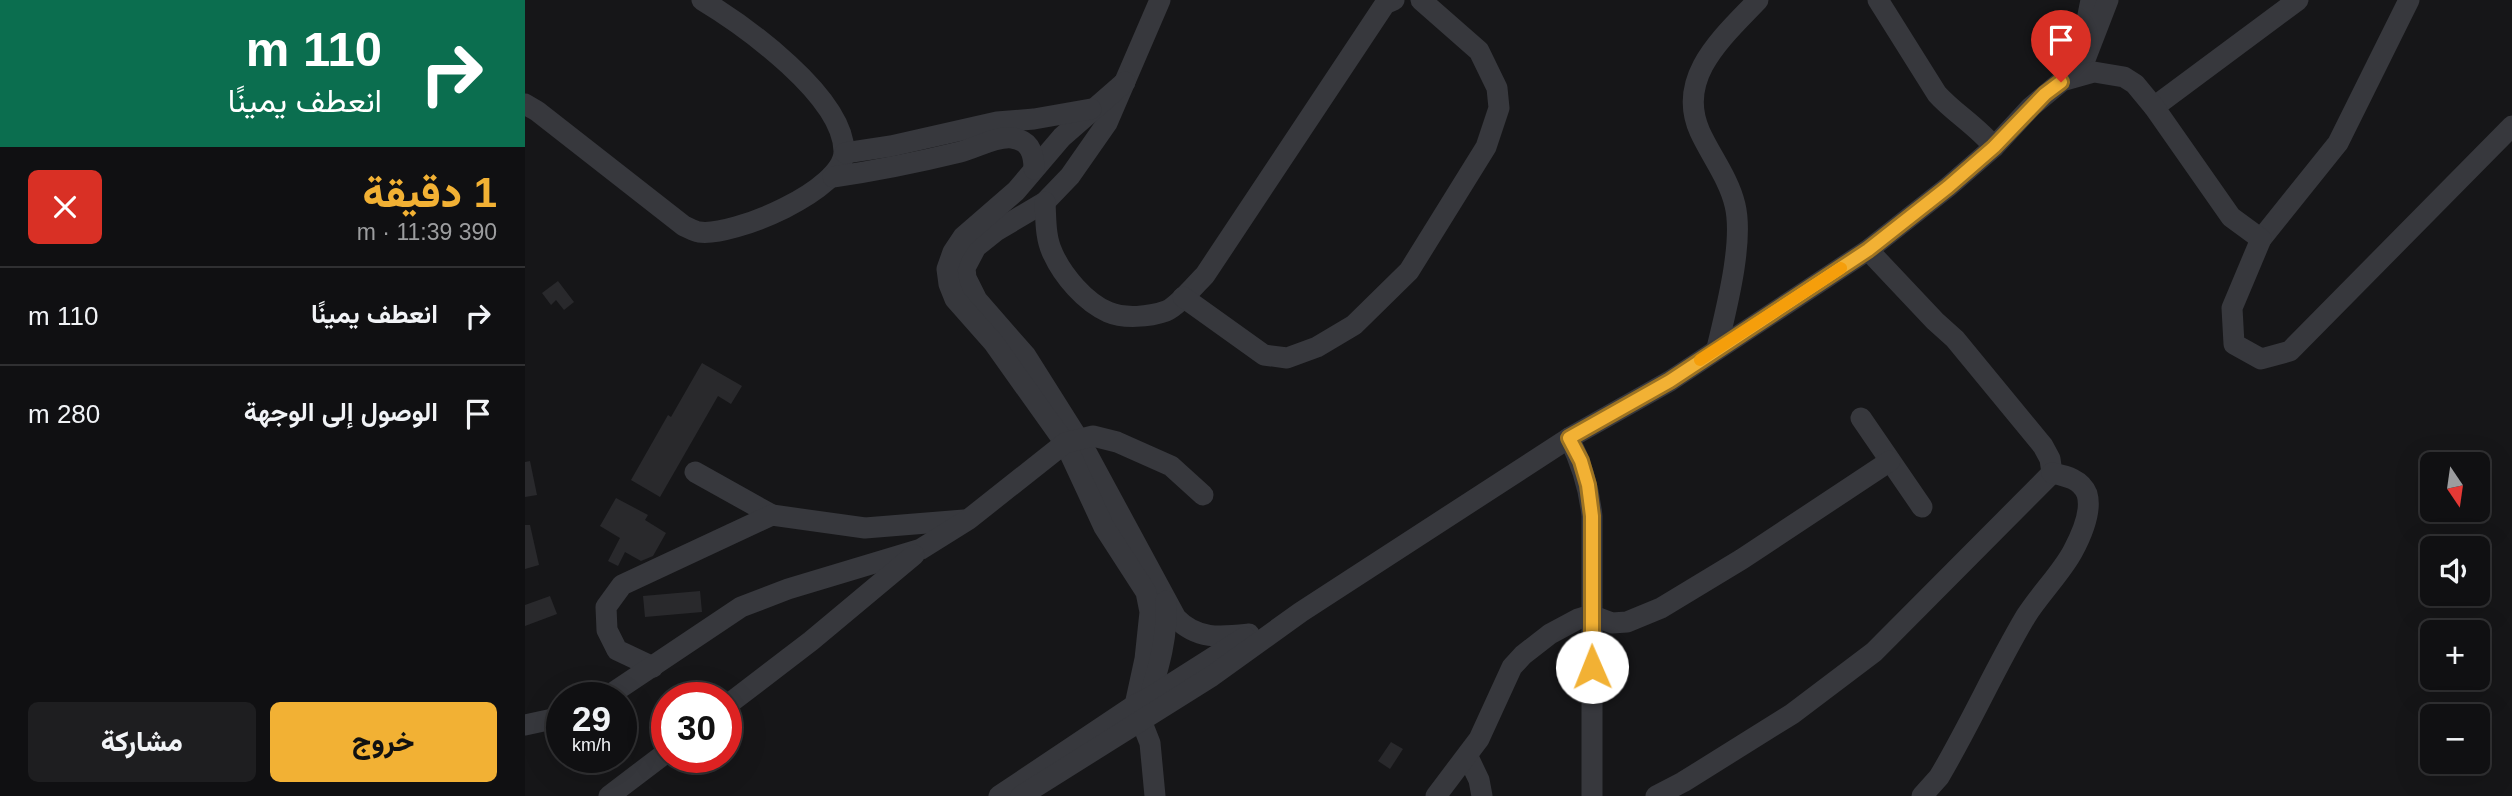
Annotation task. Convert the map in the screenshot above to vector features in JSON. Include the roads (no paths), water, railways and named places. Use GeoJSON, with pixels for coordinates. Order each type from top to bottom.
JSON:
{"type":"FeatureCollection","features":[{"type":"Feature","properties":{"kind":"street"},"geometry":{"type":"LineString","coordinates":[[525,104],[684,226],[697,232],[709,232],[753,222],[783,210],[833,177],[842,164],[845,153],[835,122],[812,86],[749,31],[702,0]]}},
{"type":"Feature","properties":{"kind":"street"},"geometry":{"type":"LineString","coordinates":[[1160,0],[1107,123],[1070,176],[1045,202],[996,231],[977,247],[965,268],[966,278],[977,300],[1026,356],[1072,442],[1133,536],[1176,618],[1193,632],[1223,637],[1249,634]]}},
{"type":"Feature","properties":{"kind":"street"},"geometry":{"type":"LineString","coordinates":[[1045,202],[1047,233],[1052,253],[1063,273],[1083,294],[1108,312],[1129,317],[1169,311],[1205,275],[1385,4],[1394,0]]}},
{"type":"Feature","properties":{"kind":"street"},"geometry":{"type":"LineString","coordinates":[[1183,297],[1264,355],[1287,358],[1317,347],[1354,325],[1409,271],[1486,147],[1499,108],[1497,88],[1479,51],[1422,0]]}},
{"type":"Feature","properties":{"kind":"street"},"geometry":{"type":"LineString","coordinates":[[1717,348],[1736,252],[1737,220],[1731,192],[1694,115],[1693,98],[1696,78],[1703,64],[1717,43],[1758,0]]}},
{"type":"Feature","properties":{"kind":"street"},"geometry":{"type":"LineString","coordinates":[[1878,0],[1937,94],[1949,107],[1982,132],[1994,147]]}},
{"type":"Feature","properties":{"kind":"street"},"geometry":{"type":"LineString","coordinates":[[2078,75],[2081,45],[2091,0]]}},
{"type":"Feature","properties":{"kind":"street"},"geometry":{"type":"LineString","coordinates":[[2078,75],[2108,0]]}},
{"type":"Feature","properties":{"kind":"street"},"geometry":{"type":"LineString","coordinates":[[2154,107],[2298,0]]}},
{"type":"Feature","properties":{"kind":"street"},"geometry":{"type":"LineString","coordinates":[[2409,0],[2337,143],[2262,239],[2232,308],[2234,344],[2261,359],[2290,351],[2512,126]]}},
{"type":"Feature","properties":{"kind":"street"},"geometry":{"type":"LineString","coordinates":[[1141,708],[1240,656],[1301,612],[1569,438],[1670,381],[1868,250],[1938,196],[1994,147],[2045,94],[2061,82],[2094,72],[2124,77],[2135,84],[2231,217],[2262,239]]}},
{"type":"Feature","properties":{"kind":"street"},"geometry":{"type":"LineString","coordinates":[[1125,82],[1093,108],[1048,152],[1016,191],[963,237],[947,269],[955,299],[993,342],[1072,442],[1104,527],[1146,592],[1150,612],[1141,708],[1150,743],[1156,796]]}},
{"type":"Feature","properties":{"kind":"street"},"geometry":{"type":"LineString","coordinates":[[845,153],[891,146],[996,122],[1044,118],[1093,108]]}},
{"type":"Feature","properties":{"kind":"street"},"geometry":{"type":"LineString","coordinates":[[833,177],[939,157],[1011,138],[1030,147],[1034,157],[1034,169]]}},
{"type":"Feature","properties":{"kind":"street"},"geometry":{"type":"LineString","coordinates":[[1868,250],[1955,339],[2043,446],[2050,459],[2052,473]]}},
{"type":"Feature","properties":{"kind":"street"},"geometry":{"type":"LineString","coordinates":[[1861,418],[1922,507]]}},
{"type":"Feature","properties":{"kind":"street"},"geometry":{"type":"LineString","coordinates":[[742,694],[921,549],[969,519],[1072,442],[1093,436],[1117,442],[1171,466],[1203,495]]}},
{"type":"Feature","properties":{"kind":"street"},"geometry":{"type":"LineString","coordinates":[[1569,438],[1581,461],[1588,485],[1592,516],[1592,796]]}},
{"type":"Feature","properties":{"kind":"street"},"geometry":{"type":"LineString","coordinates":[[1437,796],[1479,740],[1502,686],[1518,661],[1549,634],[1591,615],[1612,623],[1627,622],[1661,608],[1742,559],[1890,461]]}},
{"type":"Feature","properties":{"kind":"street"},"geometry":{"type":"LineString","coordinates":[[695,472],[772,515],[865,528],[969,519]]}},
{"type":"Feature","properties":{"kind":"street"},"geometry":{"type":"LineString","coordinates":[[1655,796],[1683,782],[1791,714],[1874,652],[2052,473]]}},
{"type":"Feature","properties":{"kind":"street"},"geometry":{"type":"LineString","coordinates":[[1922,796],[1939,777],[2025,619],[2073,552],[2084,528],[2087,495],[2080,483],[2070,477],[2052,473]]}},
{"type":"Feature","properties":{"kind":"street"},"geometry":{"type":"LineString","coordinates":[[653,667],[617,650],[607,630],[606,607],[622,585],[772,515]]}},
{"type":"Feature","properties":{"kind":"street"},"geometry":{"type":"LineString","coordinates":[[630,682],[741,607],[788,589],[921,549]]}},
{"type":"Feature","properties":{"kind":"street"},"geometry":{"type":"LineString","coordinates":[[1141,708],[1164,645],[1167,626],[1166,601]]}},
{"type":"Feature","properties":{"kind":"street"},"geometry":{"type":"LineString","coordinates":[[1006,796],[1249,634],[1301,612]]}},
{"type":"Feature","properties":{"kind":"street"},"geometry":{"type":"LineString","coordinates":[[525,725],[546,720]]}},
{"type":"Feature","properties":{"kind":"street"},"geometry":{"type":"LineString","coordinates":[[1468,757],[1479,780],[1482,796]]}},
{"type":"Feature","properties":{"kind":"street"},"geometry":{"type":"LineString","coordinates":[[609,796],[651,764]]}}]}
